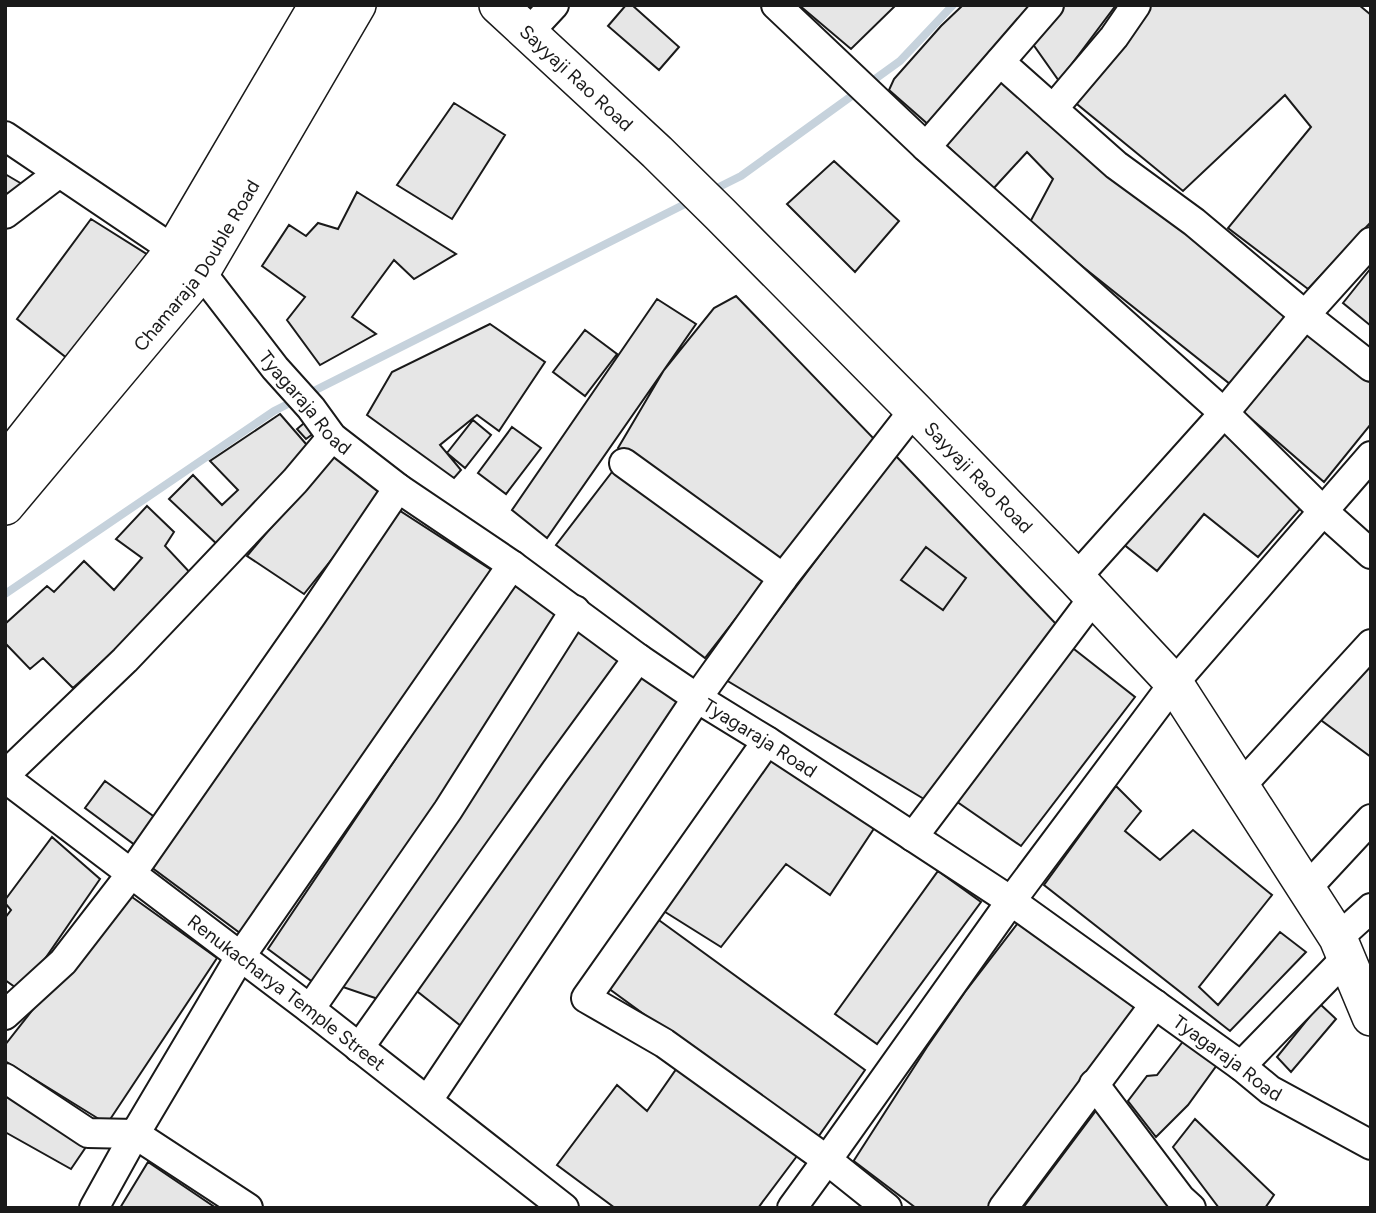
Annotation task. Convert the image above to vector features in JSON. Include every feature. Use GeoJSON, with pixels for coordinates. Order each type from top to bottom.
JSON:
{"type":"FeatureCollection","features":[{"type":"Feature","properties":{"kind":"main road","name":"Chamaraja Double Road"},"geometry":{"type":"LineString","coordinates":[[5,506],[187,261],[357,5]]}},
{"type":"Feature","properties":{"kind":"main road","name":"Sayyaji Rao Road"},"geometry":{"type":"LineString","coordinates":[[498,5],[720,214],[914,410],[1174,683],[1342,948],[1371,1017]]}},
{"type":"Feature","properties":{"kind":"main road","name":"Chamaraja Double Road"},"geometry":{"type":"LineString","coordinates":[[5,464],[187,261],[311,14]]}},
{"type":"Feature","properties":{"kind":"street"},"geometry":{"type":"LineString","coordinates":[[528,33],[554,5]]}},
{"type":"Feature","properties":{"kind":"street"},"geometry":{"type":"LineString","coordinates":[[776,5],[926,147],[1224,413],[1323,511],[1371,554]]}},
{"type":"Feature","properties":{"kind":"street"},"geometry":{"type":"LineString","coordinates":[[926,147],[1049,5]]}},
{"type":"Feature","properties":{"kind":"street"},"geometry":{"type":"LineString","coordinates":[[1053,110],[1114,37],[1136,5]]}},
{"type":"Feature","properties":{"kind":"street"},"geometry":{"type":"LineString","coordinates":[[1000,62],[1116,164],[1194,222],[1371,367]]}},
{"type":"Feature","properties":{"kind":"street","name":"Tyagaraja Road"},"geometry":{"type":"LineString","coordinates":[[5,136],[187,261],[311,408],[332,437],[398,488],[512,565],[697,698],[1011,901],[1241,1066],[1270,1090],[1371,1145]]}},
{"type":"Feature","properties":{"kind":"street"},"geometry":{"type":"LineString","coordinates":[[5,214],[59,173]]}},
{"type":"Feature","properties":{"kind":"street"},"geometry":{"type":"LineString","coordinates":[[914,837],[1085,587],[1305,315],[1371,242]]}},
{"type":"Feature","properties":{"kind":"street"},"geometry":{"type":"LineString","coordinates":[[428,1100],[697,698],[783,578],[914,410]]}},
{"type":"Feature","properties":{"kind":"street"},"geometry":{"type":"LineString","coordinates":[[5,777],[125,660],[295,481],[332,437]]}},
{"type":"Feature","properties":{"kind":"street"},"geometry":{"type":"LineString","coordinates":[[792,1208],[1011,901],[1174,683],[1371,456]]}},
{"type":"Feature","properties":{"kind":"street"},"geometry":{"type":"LineString","coordinates":[[624,463],[783,578]]}},
{"type":"Feature","properties":{"kind":"street"},"geometry":{"type":"LineString","coordinates":[[5,1015],[63,962],[131,874],[398,488]]}},
{"type":"Feature","properties":{"kind":"street"},"geometry":{"type":"LineString","coordinates":[[94,1208],[135,1133],[240,957],[512,565]]}},
{"type":"Feature","properties":{"kind":"street"},"geometry":{"type":"LineString","coordinates":[[310,1009],[448,810],[575,610]]}},
{"type":"Feature","properties":{"kind":"street"},"geometry":{"type":"LineString","coordinates":[[1240,787],[1371,644]]}},
{"type":"Feature","properties":{"kind":"street"},"geometry":{"type":"LineString","coordinates":[[359,1048],[638,658]]}},
{"type":"Feature","properties":{"kind":"street"},"geometry":{"type":"LineString","coordinates":[[767,741],[586,998],[664,1042],[827,1160],[887,1208]]}},
{"type":"Feature","properties":{"kind":"street","name":"Renukacharya Temple Street"},"geometry":{"type":"LineString","coordinates":[[5,777],[310,1009],[564,1208]]}},
{"type":"Feature","properties":{"kind":"street"},"geometry":{"type":"LineString","coordinates":[[1306,889],[1371,819]]}},
{"type":"Feature","properties":{"kind":"street"},"geometry":{"type":"LineString","coordinates":[[1241,1066],[1342,948],[1371,908]]}},
{"type":"Feature","properties":{"kind":"street"},"geometry":{"type":"LineString","coordinates":[[1003,1208],[1155,1004]]}},
{"type":"Feature","properties":{"kind":"street"},"geometry":{"type":"LineString","coordinates":[[5,1078],[88,1133],[135,1133],[248,1208]]}},
{"type":"Feature","properties":{"kind":"street"},"geometry":{"type":"LineString","coordinates":[[1094,1084],[1180,1198],[1191,1208]]}},
{"type":"Feature","properties":{"kind":"building"},"geometry":{"type":"Polygon","coordinates":[[[626,5],[632,5],[679,47],[659,70],[608,26],[626,5]]]}},
{"type":"Feature","properties":{"kind":"building"},"geometry":{"type":"Polygon","coordinates":[[[799,5],[896,5],[851,49],[799,5]]]}},
{"type":"Feature","properties":{"kind":"building"},"geometry":{"type":"Polygon","coordinates":[[[963,5],[1030,5],[930,126],[889,90],[894,79],[963,5]]]}},
{"type":"Feature","properties":{"kind":"building"},"geometry":{"type":"Polygon","coordinates":[[[1055,5],[1116,5],[1059,81],[1030,40],[1055,5]]]}},
{"type":"Feature","properties":{"kind":"building"},"geometry":{"type":"Polygon","coordinates":[[[1147,5],[1359,5],[1371,15],[1371,222],[1308,289],[1228,228],[1311,127],[1285,95],[1183,191],[1072,100],[1147,5]]]}},
{"type":"Feature","properties":{"kind":"building"},"geometry":{"type":"Polygon","coordinates":[[[999,72],[1097,167],[1170,219],[1288,317],[1230,384],[1029,224],[1053,179],[1027,152],[993,189],[943,142],[999,72]]]}},
{"type":"Feature","properties":{"kind":"building"},"geometry":{"type":"Polygon","coordinates":[[[454,103],[505,135],[452,219],[397,185],[454,103]]]}},
{"type":"Feature","properties":{"kind":"building"},"geometry":{"type":"Polygon","coordinates":[[[834,161],[899,221],[855,272],[787,204],[834,161]]]}},
{"type":"Feature","properties":{"kind":"building"},"geometry":{"type":"Polygon","coordinates":[[[5,174],[22,184],[5,196],[5,174]]]}},
{"type":"Feature","properties":{"kind":"building"},"geometry":{"type":"Polygon","coordinates":[[[357,192],[456,254],[414,279],[394,260],[352,317],[376,334],[320,365],[287,320],[305,297],[262,266],[289,225],[306,236],[318,223],[338,229],[357,192]]]}},
{"type":"Feature","properties":{"kind":"building"},"geometry":{"type":"Polygon","coordinates":[[[91,219],[153,258],[72,362],[17,319],[91,219]]]}},
{"type":"Feature","properties":{"kind":"building"},"geometry":{"type":"Polygon","coordinates":[[[1371,268],[1371,326],[1343,303],[1371,268]]]}},
{"type":"Feature","properties":{"kind":"building"},"geometry":{"type":"Polygon","coordinates":[[[736,296],[877,442],[777,564],[618,448],[664,370],[714,308],[736,296]]]}},
{"type":"Feature","properties":{"kind":"building"},"geometry":{"type":"Polygon","coordinates":[[[657,299],[696,324],[547,538],[512,510],[657,299]]]}},
{"type":"Feature","properties":{"kind":"building"},"geometry":{"type":"Polygon","coordinates":[[[490,324],[545,362],[499,431],[477,415],[440,445],[461,470],[454,478],[367,415],[392,372],[490,324]]]}},
{"type":"Feature","properties":{"kind":"building"},"geometry":{"type":"Polygon","coordinates":[[[1307,324],[1371,378],[1371,424],[1324,482],[1241,410],[1307,324]]]}},
{"type":"Feature","properties":{"kind":"building"},"geometry":{"type":"Polygon","coordinates":[[[585,330],[617,354],[585,396],[553,372],[585,330]]]}},
{"type":"Feature","properties":{"kind":"building"},"geometry":{"type":"Polygon","coordinates":[[[280,414],[313,452],[219,546],[169,499],[193,475],[222,505],[238,490],[210,461],[280,414]]]}},
{"type":"Feature","properties":{"kind":"building"},"geometry":{"type":"Polygon","coordinates":[[[309,419],[318,430],[306,439],[297,429],[309,419]]]}},
{"type":"Feature","properties":{"kind":"building"},"geometry":{"type":"Polygon","coordinates":[[[473,420],[491,435],[465,468],[447,453],[473,420]]]}},
{"type":"Feature","properties":{"kind":"building"},"geometry":{"type":"Polygon","coordinates":[[[1223,421],[1307,501],[1258,557],[1204,514],[1157,571],[1122,543],[1223,421]]]}},
{"type":"Feature","properties":{"kind":"building"},"geometry":{"type":"Polygon","coordinates":[[[512,427],[541,448],[506,494],[478,473],[512,427]]]}},
{"type":"Feature","properties":{"kind":"building"},"geometry":{"type":"Polygon","coordinates":[[[337,449],[388,489],[304,594],[247,556],[337,449]]]}},
{"type":"Feature","properties":{"kind":"building"},"geometry":{"type":"Polygon","coordinates":[[[895,455],[1057,625],[924,799],[726,680],[895,455]]]}},
{"type":"Feature","properties":{"kind":"building"},"geometry":{"type":"Polygon","coordinates":[[[615,468],[768,577],[705,658],[556,545],[615,468]]]}},
{"type":"Feature","properties":{"kind":"building"},"geometry":{"type":"Polygon","coordinates":[[[391,505],[493,571],[240,933],[147,864],[391,505]]]}},
{"type":"Feature","properties":{"kind":"building"},"geometry":{"type":"Polygon","coordinates":[[[147,506],[174,532],[165,546],[195,578],[73,688],[43,658],[30,669],[5,643],[5,624],[47,586],[54,592],[84,561],[114,590],[142,558],[116,539],[147,506]]]}},
{"type":"Feature","properties":{"kind":"building"},"geometry":{"type":"Polygon","coordinates":[[[926,547],[966,578],[943,610],[901,580],[926,547]]]}},
{"type":"Feature","properties":{"kind":"building"},"geometry":{"type":"Polygon","coordinates":[[[513,584],[565,616],[314,983],[268,949],[513,584]]]}},
{"type":"Feature","properties":{"kind":"building"},"geometry":{"type":"Polygon","coordinates":[[[575,620],[626,656],[381,1000],[337,985],[575,620]]]}},
{"type":"Feature","properties":{"kind":"building"},"geometry":{"type":"Polygon","coordinates":[[[1065,642],[1135,697],[1021,846],[953,799],[1065,642]]]}},
{"type":"Feature","properties":{"kind":"building"},"geometry":{"type":"Polygon","coordinates":[[[1371,651],[1371,757],[1314,715],[1371,651]]]}},
{"type":"Feature","properties":{"kind":"building"},"geometry":{"type":"Polygon","coordinates":[[[640,667],[685,695],[466,1030],[413,988],[640,667]]]}},
{"type":"Feature","properties":{"kind":"building"},"geometry":{"type":"Polygon","coordinates":[[[770,754],[877,824],[830,895],[786,864],[721,947],[662,910],[770,754]]]}},
{"type":"Feature","properties":{"kind":"building"},"geometry":{"type":"Polygon","coordinates":[[[105,781],[160,821],[139,848],[85,808],[105,781]]]}},
{"type":"Feature","properties":{"kind":"building"},"geometry":{"type":"Polygon","coordinates":[[[1116,786],[1141,811],[1125,831],[1160,860],[1193,830],[1272,895],[1199,987],[1218,1005],[1280,932],[1306,952],[1230,1031],[1044,885],[1116,786]]]}},
{"type":"Feature","properties":{"kind":"building"},"geometry":{"type":"Polygon","coordinates":[[[52,837],[100,879],[22,992],[5,980],[5,918],[11,910],[5,900],[52,837]]]}},
{"type":"Feature","properties":{"kind":"building"},"geometry":{"type":"Polygon","coordinates":[[[938,871],[981,902],[877,1044],[835,1014],[938,871]]]}},
{"type":"Feature","properties":{"kind":"building"},"geometry":{"type":"Polygon","coordinates":[[[125,892],[217,958],[107,1124],[5,1061],[5,1045],[125,892]]]}},
{"type":"Feature","properties":{"kind":"building"},"geometry":{"type":"Polygon","coordinates":[[[656,918],[865,1070],[816,1140],[608,988],[656,918]]]}},
{"type":"Feature","properties":{"kind":"building"},"geometry":{"type":"Polygon","coordinates":[[[1021,919],[1145,1008],[996,1208],[916,1208],[855,1162],[851,1165],[965,992],[1021,919]]]}},
{"type":"Feature","properties":{"kind":"building"},"geometry":{"type":"Polygon","coordinates":[[[1320,1004],[1336,1019],[1291,1072],[1277,1057],[1320,1004]]]}},
{"type":"Feature","properties":{"kind":"building"},"geometry":{"type":"Polygon","coordinates":[[[1188,1035],[1222,1058],[1188,1105],[1156,1137],[1128,1101],[1147,1076],[1157,1075],[1188,1035]]]}},
{"type":"Feature","properties":{"kind":"building"},"geometry":{"type":"Polygon","coordinates":[[[677,1068],[797,1156],[758,1208],[615,1208],[557,1165],[617,1085],[647,1111],[677,1068]]]}},
{"type":"Feature","properties":{"kind":"building"},"geometry":{"type":"Polygon","coordinates":[[[5,1087],[90,1141],[71,1169],[5,1132],[5,1087]]]}},
{"type":"Feature","properties":{"kind":"building"},"geometry":{"type":"Polygon","coordinates":[[[1101,1104],[1181,1208],[1023,1208],[1101,1104]]]}},
{"type":"Feature","properties":{"kind":"building"},"geometry":{"type":"Polygon","coordinates":[[[1195,1119],[1274,1195],[1265,1208],[1219,1208],[1173,1147],[1195,1119]]]}},
{"type":"Feature","properties":{"kind":"building"},"geometry":{"type":"Polygon","coordinates":[[[148,1162],[216,1208],[120,1208],[148,1162]]]}},
{"type":"Feature","properties":{"kind":"waterway"},"geometry":{"type":"LineString","coordinates":[[711,191],[741,176],[900,61],[953,5]]}},
{"type":"Feature","properties":{"kind":"waterway"},"geometry":{"type":"LineString","coordinates":[[5,594],[274,411],[693,200]]}}]}
